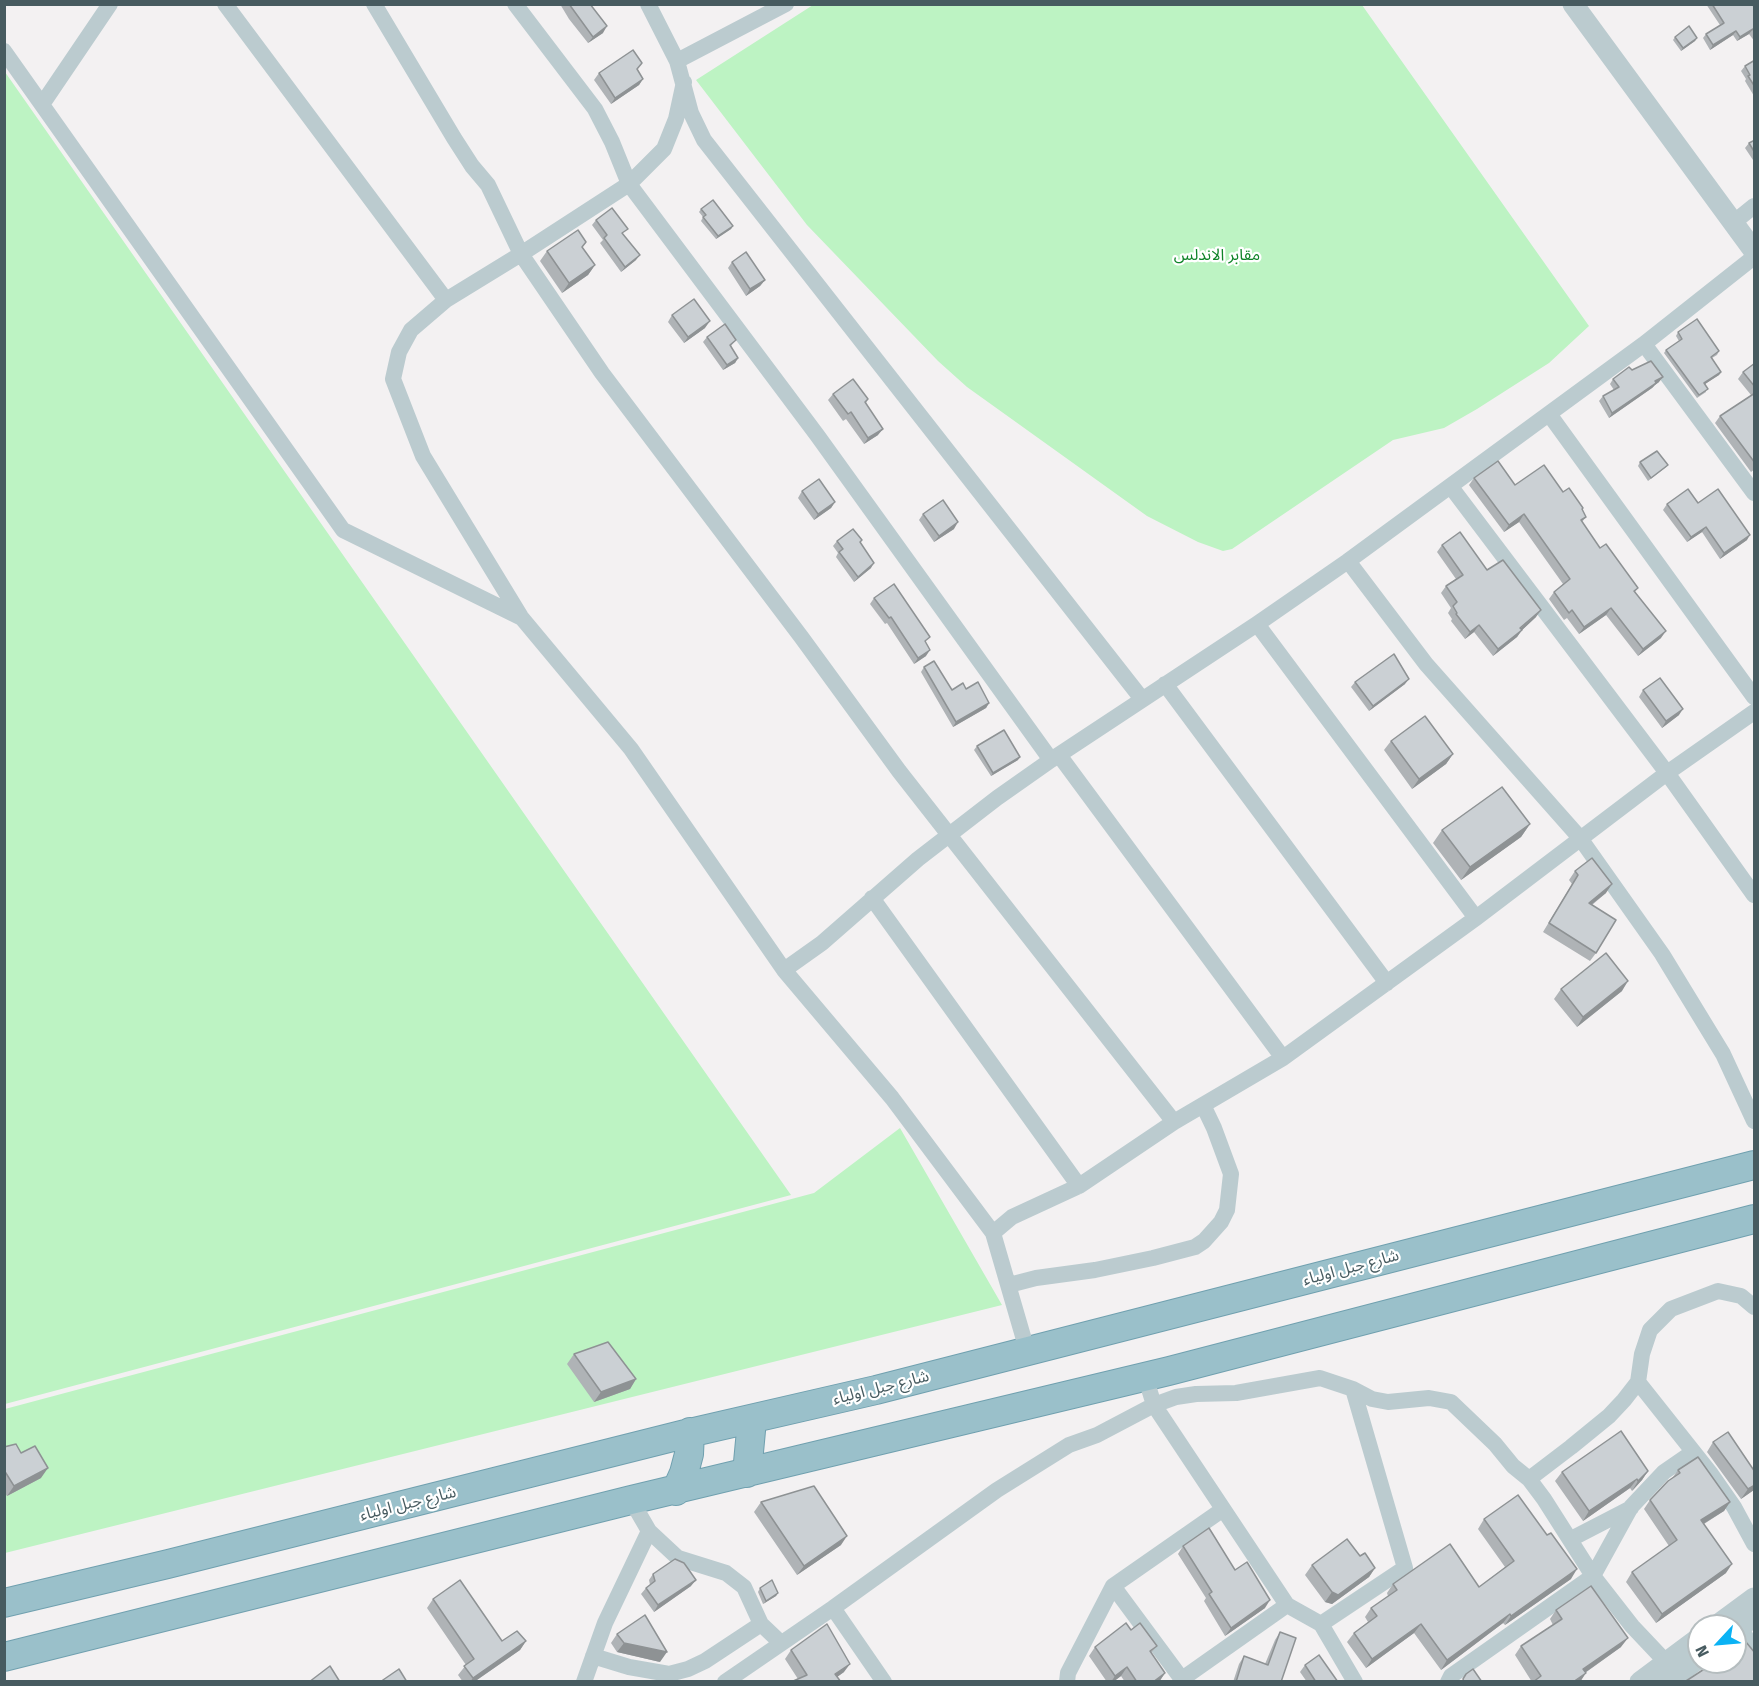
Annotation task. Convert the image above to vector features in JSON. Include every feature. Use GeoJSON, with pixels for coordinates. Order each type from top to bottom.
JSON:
{"type":"FeatureCollection","features":[{"type":"Feature","properties":{"kind":"highway","name":"شارع جبل اولياء"},"geometry":{"type":"LineString","coordinates":[[4,1603],[690,1432],[752,1420],[876,1390],[1755,1165]]}},
{"type":"Feature","properties":{"kind":"highway"},"geometry":{"type":"LineString","coordinates":[[4,1657],[631,1500],[676,1491],[1376,1319],[1755,1219]]}},
{"type":"Feature","properties":{"kind":"highway"},"geometry":{"type":"LineString","coordinates":[[747,1473],[752,1420]]}},
{"type":"Feature","properties":{"kind":"highway"},"geometry":{"type":"LineString","coordinates":[[676,1491],[689,1454],[690,1432]]}},
{"type":"Feature","properties":{"kind":"street"},"geometry":{"type":"LineString","coordinates":[[43,104],[110,4]]}},
{"type":"Feature","properties":{"kind":"street"},"geometry":{"type":"LineString","coordinates":[[225,4],[446,300]]}},
{"type":"Feature","properties":{"kind":"street"},"geometry":{"type":"LineString","coordinates":[[374,4],[453,138],[488,185],[521,255],[602,373],[948,835],[1174,1122]]}},
{"type":"Feature","properties":{"kind":"street"},"geometry":{"type":"LineString","coordinates":[[515,4],[595,109],[612,142],[629,184],[1055,758],[1283,1058]]}},
{"type":"Feature","properties":{"kind":"street"},"geometry":{"type":"LineString","coordinates":[[648,4],[677,61],[691,113],[704,140],[1142,699]]}},
{"type":"Feature","properties":{"kind":"street"},"geometry":{"type":"LineString","coordinates":[[677,61],[786,4]]}},
{"type":"Feature","properties":{"kind":"street"},"geometry":{"type":"LineString","coordinates":[[1573,4],[1755,251]]}},
{"type":"Feature","properties":{"kind":"street"},"geometry":{"type":"LineString","coordinates":[[4,51],[343,530],[521,618]]}},
{"type":"Feature","properties":{"kind":"street"},"geometry":{"type":"LineString","coordinates":[[684,82],[673,127],[664,149],[629,184],[521,255],[446,300],[411,330],[399,352],[393,379],[423,456],[521,618],[564,666],[631,749],[784,970],[892,1098],[993,1233],[1027,1350]]}},
{"type":"Feature","properties":{"kind":"street"},"geometry":{"type":"LineString","coordinates":[[1733,223],[1755,206]]}},
{"type":"Feature","properties":{"kind":"street"},"geometry":{"type":"LineString","coordinates":[[784,970],[822,943],[948,835],[1055,758],[1348,561],[1644,344],[1755,256]]}},
{"type":"Feature","properties":{"kind":"street"},"geometry":{"type":"LineString","coordinates":[[1644,344],[1755,493]]}},
{"type":"Feature","properties":{"kind":"street"},"geometry":{"type":"LineString","coordinates":[[1549,414],[1755,697]]}},
{"type":"Feature","properties":{"kind":"street"},"geometry":{"type":"LineString","coordinates":[[1451,487],[1667,773],[1755,895]]}},
{"type":"Feature","properties":{"kind":"street"},"geometry":{"type":"LineString","coordinates":[[1348,561],[1425,664],[1580,838],[1662,954],[1723,1054],[1755,1121]]}},
{"type":"Feature","properties":{"kind":"street"},"geometry":{"type":"LineString","coordinates":[[1257,624],[1476,918]]}},
{"type":"Feature","properties":{"kind":"street"},"geometry":{"type":"LineString","coordinates":[[1166,684],[1387,983]]}},
{"type":"Feature","properties":{"kind":"street"},"geometry":{"type":"LineString","coordinates":[[993,1233],[1012,1218],[1079,1186],[1174,1122],[1283,1058],[1476,918],[1667,773],[1755,712]]}},
{"type":"Feature","properties":{"kind":"street"},"geometry":{"type":"LineString","coordinates":[[872,898],[1079,1186]]}},
{"type":"Feature","properties":{"kind":"street"},"geometry":{"type":"LineString","coordinates":[[1009,1285],[1036,1278],[1095,1270],[1163,1256],[1195,1247],[1204,1241],[1221,1222],[1227,1210],[1231,1174],[1203,1104]]}},
{"type":"Feature","properties":{"kind":"street"},"geometry":{"type":"LineString","coordinates":[[1529,1479],[1609,1416],[1624,1400],[1638,1382],[1642,1354],[1650,1330],[1671,1309],[1718,1291],[1741,1296],[1755,1308]]}},
{"type":"Feature","properties":{"kind":"street"},"geometry":{"type":"LineString","coordinates":[[1145,1376],[1154,1406],[1287,1605],[1321,1624],[1355,1682]]}},
{"type":"Feature","properties":{"kind":"street"},"geometry":{"type":"LineString","coordinates":[[725,1682],[833,1608],[997,1490],[1069,1444],[1097,1435],[1176,1397],[1236,1393],[1320,1378],[1353,1389],[1372,1399],[1388,1402],[1429,1398],[1451,1402],[1495,1444],[1513,1466],[1529,1479],[1571,1539],[1593,1576],[1666,1672]]}},
{"type":"Feature","properties":{"kind":"street"},"geometry":{"type":"LineString","coordinates":[[1638,1382],[1734,1507],[1755,1544]]}},
{"type":"Feature","properties":{"kind":"street"},"geometry":{"type":"LineString","coordinates":[[1321,1624],[1405,1568],[1353,1389]]}},
{"type":"Feature","properties":{"kind":"street"},"geometry":{"type":"LineString","coordinates":[[1448,1682],[1451,1676],[1593,1576],[1631,1507],[1664,1472],[1693,1452]]}},
{"type":"Feature","properties":{"kind":"street"},"geometry":{"type":"LineString","coordinates":[[631,1500],[649,1532],[678,1558],[726,1573],[744,1587],[761,1623],[781,1643]]}},
{"type":"Feature","properties":{"kind":"street"},"geometry":{"type":"LineString","coordinates":[[1571,1539],[1631,1507]]}},
{"type":"Feature","properties":{"kind":"street"},"geometry":{"type":"LineString","coordinates":[[1067,1682],[1068,1672],[1113,1586],[1222,1510]]}},
{"type":"Feature","properties":{"kind":"street"},"geometry":{"type":"LineString","coordinates":[[584,1682],[605,1623],[649,1532]]}},
{"type":"Feature","properties":{"kind":"street"},"geometry":{"type":"LineString","coordinates":[[1113,1586],[1183,1680],[1287,1605]]}},
{"type":"Feature","properties":{"kind":"street"},"geometry":{"type":"LineString","coordinates":[[1733,1614],[1755,1598]]}},
{"type":"Feature","properties":{"kind":"street"},"geometry":{"type":"LineString","coordinates":[[833,1608],[884,1682]]}},
{"type":"Feature","properties":{"kind":"street"},"geometry":{"type":"LineString","coordinates":[[593,1656],[629,1667],[669,1674],[705,1661],[761,1623]]}},
{"type":"Feature","properties":{"kind":"street"},"geometry":{"type":"LineString","coordinates":[[1747,1634],[1755,1651]]}},
{"type":"Feature","properties":{"kind":"street"},"geometry":{"type":"LineString","coordinates":[[1666,1672],[1687,1650]]}},
{"type":"Feature","properties":{"kind":"street"},"geometry":{"type":"LineString","coordinates":[[1640,1682],[1687,1663]]}},
{"type":"Feature","properties":{"kind":"green space","name":"مقابر الاندلس"},"geometry":{"type":"Polygon","coordinates":[[[813,5],[1362,5],[1589,326],[1549,363],[1477,409],[1444,428],[1393,440],[1232,549],[1223,551],[1198,542],[1147,516],[967,387],[938,361],[807,225],[696,80],[813,5]]]}},
{"type":"Feature","properties":{"kind":"green space"},"geometry":{"type":"Polygon","coordinates":[[[5,72],[791,1195],[5,1404],[5,72]]]}},
{"type":"Feature","properties":{"kind":"green space"},"geometry":{"type":"Polygon","coordinates":[[[900,1128],[1002,1305],[5,1553],[5,1409],[814,1193],[900,1128]]]}},
{"type":"Feature","properties":{"kind":"building"},"geometry":{"type":"Polygon","coordinates":[[[569,4],[590,4],[607,26],[593,37],[569,4]]]}},
{"type":"Feature","properties":{"kind":"building"},"geometry":{"type":"Polygon","coordinates":[[[1712,4],[1752,4],[1755,8],[1755,32],[1753,29],[1740,37],[1736,31],[1713,45],[1706,34],[1724,23],[1712,4]]]}},
{"type":"Feature","properties":{"kind":"building"},"geometry":{"type":"Polygon","coordinates":[[[1689,26],[1697,38],[1683,48],[1675,37],[1689,26]]]}},
{"type":"Feature","properties":{"kind":"building"},"geometry":{"type":"Polygon","coordinates":[[[633,50],[642,63],[637,69],[643,79],[615,98],[599,73],[633,50]]]}},
{"type":"Feature","properties":{"kind":"building"},"geometry":{"type":"Polygon","coordinates":[[[1755,60],[1755,87],[1745,66],[1755,60]]]}},
{"type":"Feature","properties":{"kind":"building"},"geometry":{"type":"Polygon","coordinates":[[[1755,140],[1755,153],[1749,143],[1755,140]]]}},
{"type":"Feature","properties":{"kind":"building"},"geometry":{"type":"Polygon","coordinates":[[[713,200],[733,226],[718,236],[703,217],[706,215],[701,209],[713,200]]]}},
{"type":"Feature","properties":{"kind":"building"},"geometry":{"type":"Polygon","coordinates":[[[612,208],[628,229],[622,233],[640,255],[625,267],[604,238],[607,235],[596,220],[612,208]]]}},
{"type":"Feature","properties":{"kind":"building"},"geometry":{"type":"Polygon","coordinates":[[[578,230],[586,242],[582,247],[595,265],[569,283],[547,251],[578,230]]]}},
{"type":"Feature","properties":{"kind":"building"},"geometry":{"type":"Polygon","coordinates":[[[746,252],[765,280],[750,289],[732,262],[746,252]]]}},
{"type":"Feature","properties":{"kind":"building"},"geometry":{"type":"Polygon","coordinates":[[[694,299],[710,321],[688,337],[672,315],[694,299]]]}},
{"type":"Feature","properties":{"kind":"building"},"geometry":{"type":"Polygon","coordinates":[[[1697,319],[1719,351],[1711,357],[1721,372],[1704,383],[1708,389],[1699,395],[1666,350],[1682,339],[1678,332],[1697,319]]]}},
{"type":"Feature","properties":{"kind":"building"},"geometry":{"type":"Polygon","coordinates":[[[725,324],[736,340],[730,345],[738,358],[727,365],[707,337],[725,324]]]}},
{"type":"Feature","properties":{"kind":"building"},"geometry":{"type":"Polygon","coordinates":[[[1651,361],[1663,377],[1612,413],[1603,396],[1619,387],[1613,379],[1629,367],[1632,370],[1651,361]]]}},
{"type":"Feature","properties":{"kind":"building"},"geometry":{"type":"Polygon","coordinates":[[[1755,363],[1755,387],[1743,372],[1755,363]]]}},
{"type":"Feature","properties":{"kind":"building"},"geometry":{"type":"Polygon","coordinates":[[[853,379],[868,399],[865,402],[883,429],[868,438],[851,412],[848,414],[833,394],[853,379]]]}},
{"type":"Feature","properties":{"kind":"building"},"geometry":{"type":"Polygon","coordinates":[[[1755,393],[1755,463],[1720,416],[1755,393]]]}},
{"type":"Feature","properties":{"kind":"building"},"geometry":{"type":"Polygon","coordinates":[[[1657,451],[1668,465],[1651,478],[1640,462],[1657,451]]]}},
{"type":"Feature","properties":{"kind":"building"},"geometry":{"type":"Polygon","coordinates":[[[1498,461],[1515,485],[1544,465],[1563,492],[1569,488],[1583,508],[1586,517],[1581,520],[1600,548],[1606,544],[1638,588],[1634,591],[1666,631],[1643,649],[1611,608],[1584,627],[1572,610],[1569,613],[1554,592],[1570,579],[1524,514],[1509,525],[1474,478],[1498,461]]]}},
{"type":"Feature","properties":{"kind":"building"},"geometry":{"type":"Polygon","coordinates":[[[819,479],[835,502],[818,514],[802,491],[819,479]]]}},
{"type":"Feature","properties":{"kind":"building"},"geometry":{"type":"Polygon","coordinates":[[[1688,489],[1698,503],[1718,489],[1750,535],[1724,553],[1706,527],[1691,537],[1667,504],[1688,489]]]}},
{"type":"Feature","properties":{"kind":"building"},"geometry":{"type":"Polygon","coordinates":[[[943,500],[958,522],[939,536],[923,514],[943,500]]]}},
{"type":"Feature","properties":{"kind":"building"},"geometry":{"type":"Polygon","coordinates":[[[853,529],[862,540],[860,542],[874,563],[858,577],[839,552],[843,549],[837,541],[853,529]]]}},
{"type":"Feature","properties":{"kind":"building"},"geometry":{"type":"Polygon","coordinates":[[[1460,532],[1487,570],[1503,560],[1541,610],[1520,628],[1522,630],[1498,649],[1479,625],[1470,632],[1456,614],[1453,606],[1457,602],[1446,586],[1463,575],[1442,545],[1460,532]]]}},
{"type":"Feature","properties":{"kind":"building"},"geometry":{"type":"Polygon","coordinates":[[[894,584],[930,637],[925,641],[930,650],[918,658],[891,617],[889,618],[874,598],[894,584]]]}},
{"type":"Feature","properties":{"kind":"building"},"geometry":{"type":"Polygon","coordinates":[[[1394,654],[1409,679],[1373,706],[1355,682],[1394,654]]]}},
{"type":"Feature","properties":{"kind":"building"},"geometry":{"type":"Polygon","coordinates":[[[934,661],[952,690],[963,683],[966,689],[978,682],[989,703],[956,722],[924,667],[934,661]]]}},
{"type":"Feature","properties":{"kind":"building"},"geometry":{"type":"Polygon","coordinates":[[[1660,678],[1683,709],[1666,721],[1643,690],[1660,678]]]}},
{"type":"Feature","properties":{"kind":"building"},"geometry":{"type":"Polygon","coordinates":[[[1425,716],[1453,754],[1419,779],[1391,741],[1425,716]]]}},
{"type":"Feature","properties":{"kind":"building"},"geometry":{"type":"Polygon","coordinates":[[[1004,730],[1020,757],[993,773],[977,746],[1004,730]]]}},
{"type":"Feature","properties":{"kind":"building"},"geometry":{"type":"Polygon","coordinates":[[[1502,787],[1530,824],[1470,867],[1442,830],[1502,787]]]}},
{"type":"Feature","properties":{"kind":"building"},"geometry":{"type":"Polygon","coordinates":[[[1592,858],[1612,884],[1589,903],[1616,920],[1596,953],[1549,923],[1578,875],[1575,871],[1592,858]]]}},
{"type":"Feature","properties":{"kind":"building"},"geometry":{"type":"Polygon","coordinates":[[[1606,953],[1628,981],[1583,1017],[1561,989],[1606,953]]]}},
{"type":"Feature","properties":{"kind":"building"},"geometry":{"type":"Polygon","coordinates":[[[608,1342],[636,1379],[601,1392],[574,1354],[608,1342]]]}},
{"type":"Feature","properties":{"kind":"building"},"geometry":{"type":"Polygon","coordinates":[[[1621,1431],[1648,1471],[1638,1481],[1637,1479],[1589,1511],[1562,1472],[1621,1431]]]}},
{"type":"Feature","properties":{"kind":"building"},"geometry":{"type":"Polygon","coordinates":[[[1728,1432],[1755,1472],[1755,1485],[1748,1489],[1713,1442],[1728,1432]]]}},
{"type":"Feature","properties":{"kind":"building"},"geometry":{"type":"Polygon","coordinates":[[[16,1444],[21,1453],[35,1446],[48,1468],[14,1486],[4,1470],[4,1447],[16,1444]]]}},
{"type":"Feature","properties":{"kind":"building"},"geometry":{"type":"Polygon","coordinates":[[[1698,1457],[1730,1502],[1701,1520],[1732,1564],[1662,1614],[1632,1572],[1677,1540],[1650,1500],[1668,1481],[1680,1473],[1678,1470],[1698,1457]]]}},
{"type":"Feature","properties":{"kind":"building"},"geometry":{"type":"Polygon","coordinates":[[[814,1486],[847,1536],[804,1566],[761,1502],[814,1486]]]}},
{"type":"Feature","properties":{"kind":"building"},"geometry":{"type":"Polygon","coordinates":[[[1518,1495],[1547,1535],[1551,1533],[1577,1569],[1447,1660],[1421,1624],[1372,1659],[1354,1633],[1377,1616],[1371,1608],[1397,1590],[1393,1584],[1450,1544],[1479,1587],[1514,1561],[1484,1519],[1518,1495]]]}},
{"type":"Feature","properties":{"kind":"building"},"geometry":{"type":"Polygon","coordinates":[[[1209,1528],[1235,1570],[1247,1562],[1270,1600],[1231,1628],[1209,1594],[1212,1592],[1183,1546],[1209,1528]]]}},
{"type":"Feature","properties":{"kind":"building"},"geometry":{"type":"Polygon","coordinates":[[[1347,1539],[1360,1556],[1365,1553],[1375,1568],[1338,1595],[1332,1592],[1312,1565],[1347,1539]]]}},
{"type":"Feature","properties":{"kind":"building"},"geometry":{"type":"Polygon","coordinates":[[[675,1559],[684,1563],[696,1580],[658,1605],[646,1588],[655,1581],[653,1574],[675,1559]]]}},
{"type":"Feature","properties":{"kind":"building"},"geometry":{"type":"Polygon","coordinates":[[[460,1580],[502,1641],[517,1631],[526,1641],[473,1678],[464,1666],[474,1659],[433,1599],[460,1580]]]}},
{"type":"Feature","properties":{"kind":"building"},"geometry":{"type":"Polygon","coordinates":[[[772,1580],[778,1593],[766,1601],[760,1588],[772,1580]]]}},
{"type":"Feature","properties":{"kind":"building"},"geometry":{"type":"Polygon","coordinates":[[[1591,1586],[1628,1638],[1583,1669],[1586,1673],[1573,1682],[1533,1682],[1541,1676],[1521,1646],[1562,1619],[1556,1610],[1591,1586]]]}},
{"type":"Feature","properties":{"kind":"building"},"geometry":{"type":"Polygon","coordinates":[[[645,1615],[667,1652],[624,1643],[617,1634],[645,1615]]]}},
{"type":"Feature","properties":{"kind":"building"},"geometry":{"type":"Polygon","coordinates":[[[1126,1623],[1131,1630],[1140,1623],[1157,1646],[1150,1651],[1165,1673],[1153,1682],[1137,1682],[1127,1667],[1115,1676],[1095,1647],[1126,1623]]]}},
{"type":"Feature","properties":{"kind":"building"},"geometry":{"type":"Polygon","coordinates":[[[827,1624],[850,1664],[835,1674],[841,1682],[791,1682],[807,1675],[791,1650],[827,1624]]]}},
{"type":"Feature","properties":{"kind":"building"},"geometry":{"type":"Polygon","coordinates":[[[1280,1632],[1296,1638],[1281,1682],[1236,1682],[1244,1656],[1268,1665],[1280,1632]]]}},
{"type":"Feature","properties":{"kind":"building"},"geometry":{"type":"Polygon","coordinates":[[[1747,1643],[1755,1653],[1755,1682],[1686,1681],[1697,1674],[1747,1674],[1747,1643]]]}},
{"type":"Feature","properties":{"kind":"building"},"geometry":{"type":"Polygon","coordinates":[[[1319,1655],[1338,1682],[1316,1682],[1305,1665],[1319,1655]]]}},
{"type":"Feature","properties":{"kind":"building"},"geometry":{"type":"Polygon","coordinates":[[[330,1666],[340,1682],[309,1682],[330,1666]]]}},
{"type":"Feature","properties":{"kind":"building"},"geometry":{"type":"Polygon","coordinates":[[[399,1669],[407,1682],[380,1682],[399,1669]]]}},
{"type":"Feature","properties":{"kind":"building"},"geometry":{"type":"Polygon","coordinates":[[[1473,1669],[1482,1682],[1464,1682],[1466,1674],[1473,1669]]]}}]}
